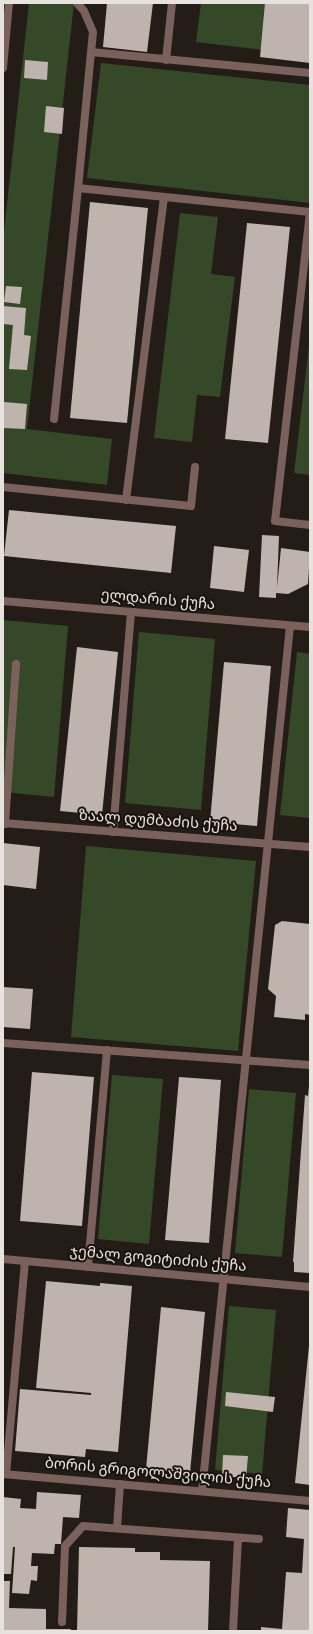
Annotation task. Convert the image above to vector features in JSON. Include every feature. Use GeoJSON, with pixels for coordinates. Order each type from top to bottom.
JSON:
{"type":"FeatureCollection","features":[{"type":"Feature","properties":{"kind":"street"},"geometry":{"type":"LineString","coordinates":[[3,68],[9,3]]}},
{"type":"Feature","properties":{"kind":"street"},"geometry":{"type":"LineString","coordinates":[[54,419],[93,32],[84,10],[77,3]]}},
{"type":"Feature","properties":{"kind":"street"},"geometry":{"type":"LineString","coordinates":[[166,60],[172,3]]}},
{"type":"Feature","properties":{"kind":"street"},"geometry":{"type":"LineString","coordinates":[[91,52],[310,72]]}},
{"type":"Feature","properties":{"kind":"street"},"geometry":{"type":"LineString","coordinates":[[78,188],[310,212],[275,521],[310,525]]}},
{"type":"Feature","properties":{"kind":"street"},"geometry":{"type":"LineString","coordinates":[[126,500],[164,197]]}},
{"type":"Feature","properties":{"kind":"street"},"geometry":{"type":"LineString","coordinates":[[3,487],[191,506],[195,467]]}},
{"type":"Feature","properties":{"kind":"street","name":"ელდარის ქუჩა"},"geometry":{"type":"LineString","coordinates":[[3,601],[310,627]]}},
{"type":"Feature","properties":{"kind":"street"},"geometry":{"type":"LineString","coordinates":[[113,832],[131,612]]}},
{"type":"Feature","properties":{"kind":"street"},"geometry":{"type":"LineString","coordinates":[[202,1491],[225,1279],[290,626]]}},
{"type":"Feature","properties":{"kind":"street"},"geometry":{"type":"LineString","coordinates":[[4,823],[16,664]]}},
{"type":"Feature","properties":{"kind":"street","name":"ზაალ დუმბაძის ქუჩა"},"geometry":{"type":"LineString","coordinates":[[4,823],[310,846]]}},
{"type":"Feature","properties":{"kind":"street"},"geometry":{"type":"LineString","coordinates":[[3,1043],[310,1065]]}},
{"type":"Feature","properties":{"kind":"street"},"geometry":{"type":"LineString","coordinates":[[88,1266],[107,1050]]}},
{"type":"Feature","properties":{"kind":"street","name":"ჯემალ გოგიტიძის ქუჩა"},"geometry":{"type":"LineString","coordinates":[[3,1259],[310,1287]]}},
{"type":"Feature","properties":{"kind":"street"},"geometry":{"type":"LineString","coordinates":[[4,1474],[25,1261]]}},
{"type":"Feature","properties":{"kind":"street","name":"ბორის გრიგოლაშვილის ქუჩა"},"geometry":{"type":"LineString","coordinates":[[4,1474],[310,1501]]}},
{"type":"Feature","properties":{"kind":"street"},"geometry":{"type":"LineString","coordinates":[[117,1528],[120,1484]]}},
{"type":"Feature","properties":{"kind":"street"},"geometry":{"type":"LineString","coordinates":[[62,1622],[65,1546],[83,1526],[238,1539],[259,1539]]}},
{"type":"Feature","properties":{"kind":"street"},"geometry":{"type":"LineString","coordinates":[[233,1631],[238,1539]]}},
{"type":"Feature","properties":{"kind":"green space"},"geometry":{"type":"Polygon","coordinates":[[[29,3],[74,3],[27,429],[112,439],[107,485],[3,473],[3,241],[29,3]]]}},
{"type":"Feature","properties":{"kind":"green space"},"geometry":{"type":"Polygon","coordinates":[[[201,3],[270,3],[264,50],[196,42],[201,3]]]}},
{"type":"Feature","properties":{"kind":"green space"},"geometry":{"type":"Polygon","coordinates":[[[101,63],[310,85],[310,203],[87,178],[101,63]]]}},
{"type":"Feature","properties":{"kind":"green space"},"geometry":{"type":"Polygon","coordinates":[[[180,213],[218,217],[211,274],[235,277],[220,397],[197,395],[192,442],[154,438],[180,213]]]}},
{"type":"Feature","properties":{"kind":"green space"},"geometry":{"type":"Polygon","coordinates":[[[310,337],[310,475],[294,473],[310,337]]]}},
{"type":"Feature","properties":{"kind":"green space"},"geometry":{"type":"Polygon","coordinates":[[[3,620],[68,626],[54,797],[3,792],[3,620]]]}},
{"type":"Feature","properties":{"kind":"green space"},"geometry":{"type":"Polygon","coordinates":[[[139,632],[215,639],[201,810],[125,803],[139,632]]]}},
{"type":"Feature","properties":{"kind":"green space"},"geometry":{"type":"Polygon","coordinates":[[[297,652],[310,654],[310,818],[280,815],[297,652]]]}},
{"type":"Feature","properties":{"kind":"green space"},"geometry":{"type":"Polygon","coordinates":[[[86,846],[256,861],[238,1051],[71,1037],[86,846]]]}},
{"type":"Feature","properties":{"kind":"green space"},"geometry":{"type":"Polygon","coordinates":[[[112,1075],[163,1079],[149,1244],[98,1239],[112,1075]]]}},
{"type":"Feature","properties":{"kind":"green space"},"geometry":{"type":"Polygon","coordinates":[[[249,1089],[296,1093],[282,1257],[235,1253],[249,1089]]]}},
{"type":"Feature","properties":{"kind":"green space"},"geometry":{"type":"Polygon","coordinates":[[[229,1306],[276,1310],[262,1474],[215,1470],[229,1306]]]}},
{"type":"Feature","properties":{"kind":"building"},"geometry":{"type":"Polygon","coordinates":[[[107,3],[153,3],[147,52],[103,47],[107,3]]]}},
{"type":"Feature","properties":{"kind":"building"},"geometry":{"type":"Polygon","coordinates":[[[265,3],[310,3],[310,63],[260,57],[265,3]]]}},
{"type":"Feature","properties":{"kind":"building"},"geometry":{"type":"Polygon","coordinates":[[[25,60],[48,62],[47,80],[24,78],[25,60]]]}},
{"type":"Feature","properties":{"kind":"building"},"geometry":{"type":"Polygon","coordinates":[[[46,106],[64,108],[62,134],[44,132],[46,106]]]}},
{"type":"Feature","properties":{"kind":"building"},"geometry":{"type":"Polygon","coordinates":[[[90,202],[148,208],[127,423],[70,418],[90,202]]]}},
{"type":"Feature","properties":{"kind":"building"},"geometry":{"type":"Polygon","coordinates":[[[247,223],[290,227],[268,443],[225,439],[247,223]]]}},
{"type":"Feature","properties":{"kind":"building"},"geometry":{"type":"Polygon","coordinates":[[[6,286],[22,287],[20,304],[4,302],[6,286]]]}},
{"type":"Feature","properties":{"kind":"building"},"geometry":{"type":"Polygon","coordinates":[[[3,306],[26,308],[24,335],[31,336],[27,370],[9,369],[13,325],[3,324],[3,306]]]}},
{"type":"Feature","properties":{"kind":"building"},"geometry":{"type":"Polygon","coordinates":[[[4,402],[27,404],[25,429],[3,428],[4,402]]]}},
{"type":"Feature","properties":{"kind":"building"},"geometry":{"type":"Polygon","coordinates":[[[9,510],[176,526],[171,573],[4,556],[9,510]]]}},
{"type":"Feature","properties":{"kind":"building"},"geometry":{"type":"Polygon","coordinates":[[[262,535],[279,536],[277,588],[281,548],[310,552],[308,584],[288,594],[276,593],[276,598],[259,597],[262,535]]]}},
{"type":"Feature","properties":{"kind":"building"},"geometry":{"type":"Polygon","coordinates":[[[214,546],[249,550],[244,592],[210,588],[214,546]]]}},
{"type":"Feature","properties":{"kind":"building"},"geometry":{"type":"Polygon","coordinates":[[[77,647],[118,652],[102,815],[60,811],[77,647]]]}},
{"type":"Feature","properties":{"kind":"building"},"geometry":{"type":"Polygon","coordinates":[[[224,662],[271,666],[257,826],[210,822],[224,662]]]}},
{"type":"Feature","properties":{"kind":"building"},"geometry":{"type":"Polygon","coordinates":[[[3,843],[40,847],[36,889],[3,885],[3,843]]]}},
{"type":"Feature","properties":{"kind":"building"},"geometry":{"type":"Polygon","coordinates":[[[282,921],[310,924],[310,1015],[305,1014],[305,1020],[274,1017],[276,996],[268,989],[275,925],[282,921]]]}},
{"type":"Feature","properties":{"kind":"building"},"geometry":{"type":"Polygon","coordinates":[[[3,987],[33,989],[30,1029],[3,1027],[3,987]]]}},
{"type":"Feature","properties":{"kind":"building"},"geometry":{"type":"Polygon","coordinates":[[[32,1072],[94,1077],[82,1226],[20,1221],[32,1072]]]}},
{"type":"Feature","properties":{"kind":"building"},"geometry":{"type":"Polygon","coordinates":[[[179,1077],[221,1080],[209,1243],[165,1240],[179,1077]]]}},
{"type":"Feature","properties":{"kind":"building"},"geometry":{"type":"Polygon","coordinates":[[[309,1086],[310,1273],[294,1272],[293,1262],[305,1095],[308,1096],[309,1086]]]}},
{"type":"Feature","properties":{"kind":"building"},"geometry":{"type":"Polygon","coordinates":[[[46,1281],[100,1286],[100,1283],[132,1286],[118,1452],[86,1449],[85,1457],[15,1451],[20,1389],[91,1395],[91,1393],[36,1388],[46,1281]]]}},
{"type":"Feature","properties":{"kind":"building"},"geometry":{"type":"Polygon","coordinates":[[[161,1307],[205,1312],[190,1473],[146,1469],[161,1307]]]}},
{"type":"Feature","properties":{"kind":"building"},"geometry":{"type":"Polygon","coordinates":[[[310,1346],[310,1485],[295,1483],[310,1346]]]}},
{"type":"Feature","properties":{"kind":"building"},"geometry":{"type":"Polygon","coordinates":[[[226,1392],[275,1397],[273,1412],[225,1406],[226,1392]]]}},
{"type":"Feature","properties":{"kind":"building"},"geometry":{"type":"Polygon","coordinates":[[[223,1455],[248,1456],[246,1478],[222,1476],[223,1455]]]}},
{"type":"Feature","properties":{"kind":"building"},"geometry":{"type":"Polygon","coordinates":[[[37,1492],[81,1495],[79,1518],[63,1517],[61,1544],[55,1544],[54,1554],[32,1553],[31,1566],[38,1566],[37,1581],[31,1580],[29,1594],[12,1593],[15,1547],[13,1547],[11,1574],[3,1574],[3,1497],[21,1499],[20,1508],[36,1509],[37,1492]]]}},
{"type":"Feature","properties":{"kind":"building"},"geometry":{"type":"Polygon","coordinates":[[[288,1508],[310,1510],[310,1631],[261,1631],[261,1627],[282,1629],[286,1572],[302,1573],[304,1539],[286,1537],[288,1508]]]}},
{"type":"Feature","properties":{"kind":"building"},"geometry":{"type":"Polygon","coordinates":[[[79,1547],[135,1548],[135,1552],[160,1552],[160,1560],[210,1561],[208,1631],[77,1631],[79,1547]]]}},
{"type":"Feature","properties":{"kind":"building"},"geometry":{"type":"Polygon","coordinates":[[[3,1581],[10,1581],[9,1608],[46,1609],[46,1629],[71,1629],[70,1631],[3,1631],[3,1581]]]}}]}
